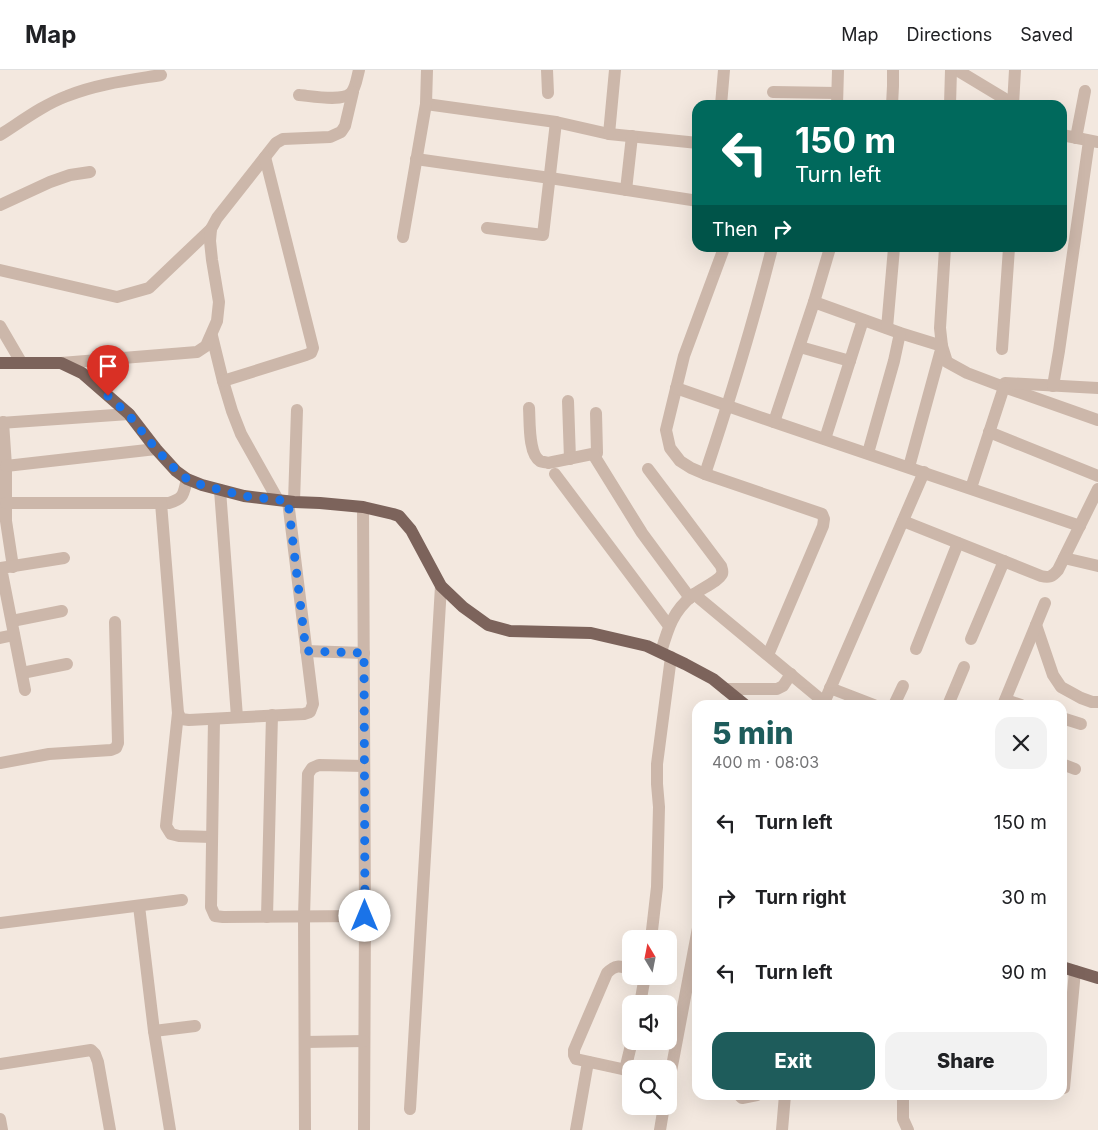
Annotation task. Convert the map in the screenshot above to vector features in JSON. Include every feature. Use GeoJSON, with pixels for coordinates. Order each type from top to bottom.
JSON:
{"type":"FeatureCollection","features":[{"type":"Feature","properties":{"kind":"main road"},"geometry":{"type":"LineString","coordinates":[[0,362],[61,363],[82,373],[128,414],[156,449],[176,470],[187,479],[202,485],[244,496],[363,507],[399,516],[412,530],[440,586],[463,607],[488,625],[510,631],[591,633],[647,646],[713,679],[738,700]]}},
{"type":"Feature","properties":{"kind":"main road"},"geometry":{"type":"LineString","coordinates":[[1069,969],[1098,978]]}},
{"type":"Feature","properties":{"kind":"street"},"geometry":{"type":"LineString","coordinates":[[0,270],[117,297],[148,288],[211,229],[217,218],[276,143],[283,139],[330,137],[341,132],[345,126],[359,70]]}},
{"type":"Feature","properties":{"kind":"street"},"geometry":{"type":"LineString","coordinates":[[403,237],[426,104],[427,70]]}},
{"type":"Feature","properties":{"kind":"street"},"geometry":{"type":"LineString","coordinates":[[547,70],[548,93]]}},
{"type":"Feature","properties":{"kind":"street"},"geometry":{"type":"LineString","coordinates":[[609,134],[615,70]]}},
{"type":"Feature","properties":{"kind":"street"},"geometry":{"type":"LineString","coordinates":[[721,100],[724,70]]}},
{"type":"Feature","properties":{"kind":"street"},"geometry":{"type":"LineString","coordinates":[[774,92],[837,99],[838,70]]}},
{"type":"Feature","properties":{"kind":"street"},"geometry":{"type":"LineString","coordinates":[[892,70],[892,100]]}},
{"type":"Feature","properties":{"kind":"street"},"geometry":{"type":"LineString","coordinates":[[950,100],[951,70]]}},
{"type":"Feature","properties":{"kind":"street"},"geometry":{"type":"LineString","coordinates":[[957,70],[1005,100]]}},
{"type":"Feature","properties":{"kind":"street"},"geometry":{"type":"LineString","coordinates":[[1013,100],[1015,70]]}},
{"type":"Feature","properties":{"kind":"street"},"geometry":{"type":"LineString","coordinates":[[0,135],[46,105],[68,95],[114,82],[161,75]]}},
{"type":"Feature","properties":{"kind":"street"},"geometry":{"type":"LineString","coordinates":[[1053,386],[1088,140],[1085,91]]}},
{"type":"Feature","properties":{"kind":"street"},"geometry":{"type":"LineString","coordinates":[[299,96],[340,98],[348,96],[353,92]]}},
{"type":"Feature","properties":{"kind":"street"},"geometry":{"type":"LineString","coordinates":[[426,104],[556,122],[609,134],[692,142]]}},
{"type":"Feature","properties":{"kind":"street"},"geometry":{"type":"LineString","coordinates":[[487,228],[543,236],[556,122]]}},
{"type":"Feature","properties":{"kind":"street"},"geometry":{"type":"LineString","coordinates":[[626,190],[632,136]]}},
{"type":"Feature","properties":{"kind":"street"},"geometry":{"type":"LineString","coordinates":[[1067,136],[1088,140]]}},
{"type":"Feature","properties":{"kind":"street"},"geometry":{"type":"LineString","coordinates":[[223,381],[306,355],[313,348],[265,157]]}},
{"type":"Feature","properties":{"kind":"street"},"geometry":{"type":"LineString","coordinates":[[416,159],[692,200]]}},
{"type":"Feature","properties":{"kind":"street"},"geometry":{"type":"LineString","coordinates":[[0,205],[50,182],[70,175],[90,172]]}},
{"type":"Feature","properties":{"kind":"street"},"geometry":{"type":"LineString","coordinates":[[61,363],[197,352],[206,346],[212,336],[217,320],[219,302],[212,260],[211,229]]}},
{"type":"Feature","properties":{"kind":"street"},"geometry":{"type":"LineString","coordinates":[[723,252],[684,356],[666,430],[670,448],[680,461],[690,468],[822,514],[824,520],[822,526],[768,655]]}},
{"type":"Feature","properties":{"kind":"street"},"geometry":{"type":"LineString","coordinates":[[705,474],[728,406],[764,283],[771,252]]}},
{"type":"Feature","properties":{"kind":"street"},"geometry":{"type":"LineString","coordinates":[[774,422],[800,347],[829,252]]}},
{"type":"Feature","properties":{"kind":"street"},"geometry":{"type":"LineString","coordinates":[[887,328],[894,252]]}},
{"type":"Feature","properties":{"kind":"street"},"geometry":{"type":"LineString","coordinates":[[945,252],[940,328],[942,346],[947,362],[967,373],[990,382],[1098,420]]}},
{"type":"Feature","properties":{"kind":"street"},"geometry":{"type":"LineString","coordinates":[[1002,349],[1009,252]]}},
{"type":"Feature","properties":{"kind":"street"},"geometry":{"type":"LineString","coordinates":[[814,302],[942,346]]}},
{"type":"Feature","properties":{"kind":"street"},"geometry":{"type":"LineString","coordinates":[[825,439],[863,320]]}},
{"type":"Feature","properties":{"kind":"street"},"geometry":{"type":"LineString","coordinates":[[0,326],[21,362]]}},
{"type":"Feature","properties":{"kind":"street"},"geometry":{"type":"LineString","coordinates":[[868,453],[900,333]]}},
{"type":"Feature","properties":{"kind":"street"},"geometry":{"type":"LineString","coordinates":[[212,336],[223,381],[241,434],[287,501]]}},
{"type":"Feature","properties":{"kind":"street"},"geometry":{"type":"LineString","coordinates":[[909,467],[942,346]]}},
{"type":"Feature","properties":{"kind":"street"},"geometry":{"type":"LineString","coordinates":[[800,347],[850,361]]}},
{"type":"Feature","properties":{"kind":"street"},"geometry":{"type":"LineString","coordinates":[[990,382],[1098,388]]}},
{"type":"Feature","properties":{"kind":"street"},"geometry":{"type":"LineString","coordinates":[[971,488],[1004,387]]}},
{"type":"Feature","properties":{"kind":"street"},"geometry":{"type":"LineString","coordinates":[[676,388],[1080,526]]}},
{"type":"Feature","properties":{"kind":"street"},"geometry":{"type":"LineString","coordinates":[[568,401],[570,459]]}},
{"type":"Feature","properties":{"kind":"street"},"geometry":{"type":"LineString","coordinates":[[529,408],[532,449],[535,457],[540,462],[548,463],[597,453],[596,413]]}},
{"type":"Feature","properties":{"kind":"street"},"geometry":{"type":"LineString","coordinates":[[178,713],[181,719],[189,720],[304,714],[310,712],[313,704],[287,501],[297,410]]}},
{"type":"Feature","properties":{"kind":"street"},"geometry":{"type":"LineString","coordinates":[[13,566],[6,521],[6,466],[2,422],[128,414]]}},
{"type":"Feature","properties":{"kind":"street"},"geometry":{"type":"LineString","coordinates":[[990,432],[1098,476]]}},
{"type":"Feature","properties":{"kind":"street"},"geometry":{"type":"LineString","coordinates":[[6,466],[156,449]]}},
{"type":"Feature","properties":{"kind":"street"},"geometry":{"type":"LineString","coordinates":[[593,454],[642,533],[692,596],[768,655],[820,700]]}},
{"type":"Feature","properties":{"kind":"street"},"geometry":{"type":"LineString","coordinates":[[648,469],[721,566],[722,571],[722,575],[680,607],[673,616],[669,626],[657,764],[659,806],[657,887],[652,930]]}},
{"type":"Feature","properties":{"kind":"street"},"geometry":{"type":"LineString","coordinates":[[826,700],[924,472]]}},
{"type":"Feature","properties":{"kind":"street"},"geometry":{"type":"LineString","coordinates":[[555,474],[669,626]]}},
{"type":"Feature","properties":{"kind":"street"},"geometry":{"type":"LineString","coordinates":[[6,503],[169,503],[179,500],[183,495],[187,479]]}},
{"type":"Feature","properties":{"kind":"street"},"geometry":{"type":"LineString","coordinates":[[903,521],[1040,576],[1048,577],[1053,576],[1058,570],[1098,489]]}},
{"type":"Feature","properties":{"kind":"street"},"geometry":{"type":"LineString","coordinates":[[220,490],[237,717]]}},
{"type":"Feature","properties":{"kind":"street"},"geometry":{"type":"LineString","coordinates":[[161,503],[178,713],[166,826],[171,834],[179,836],[212,837]]}},
{"type":"Feature","properties":{"kind":"street"},"geometry":{"type":"LineString","coordinates":[[363,507],[364,1130]]}},
{"type":"Feature","properties":{"kind":"street"},"geometry":{"type":"LineString","coordinates":[[916,649],[958,543]]}},
{"type":"Feature","properties":{"kind":"street"},"geometry":{"type":"LineString","coordinates":[[25,690],[1,568],[64,558]]}},
{"type":"Feature","properties":{"kind":"street"},"geometry":{"type":"LineString","coordinates":[[1064,558],[1098,566]]}},
{"type":"Feature","properties":{"kind":"street"},"geometry":{"type":"LineString","coordinates":[[971,639],[1004,561]]}},
{"type":"Feature","properties":{"kind":"street"},"geometry":{"type":"LineString","coordinates":[[410,1109],[440,586]]}},
{"type":"Feature","properties":{"kind":"street"},"geometry":{"type":"LineString","coordinates":[[1005,700],[1046,603]]}},
{"type":"Feature","properties":{"kind":"street"},"geometry":{"type":"LineString","coordinates":[[12,621],[62,611]]}},
{"type":"Feature","properties":{"kind":"street"},"geometry":{"type":"LineString","coordinates":[[0,762],[49,754],[111,750],[116,748],[118,734],[115,622]]}},
{"type":"Feature","properties":{"kind":"street"},"geometry":{"type":"LineString","coordinates":[[1036,625],[1053,675],[1061,687],[1081,698],[1098,702]]}},
{"type":"Feature","properties":{"kind":"street"},"geometry":{"type":"LineString","coordinates":[[0,638],[14,635]]}},
{"type":"Feature","properties":{"kind":"street"},"geometry":{"type":"LineString","coordinates":[[306,651],[364,653]]}},
{"type":"Feature","properties":{"kind":"street"},"geometry":{"type":"LineString","coordinates":[[22,673],[67,664]]}},
{"type":"Feature","properties":{"kind":"street"},"geometry":{"type":"LineString","coordinates":[[950,700],[964,667]]}},
{"type":"Feature","properties":{"kind":"street"},"geometry":{"type":"LineString","coordinates":[[725,689],[777,689],[783,686],[791,674]]}},
{"type":"Feature","properties":{"kind":"street"},"geometry":{"type":"LineString","coordinates":[[896,700],[903,686]]}},
{"type":"Feature","properties":{"kind":"street"},"geometry":{"type":"LineString","coordinates":[[830,688],[861,700]]}},
{"type":"Feature","properties":{"kind":"street"},"geometry":{"type":"LineString","coordinates":[[267,917],[272,715]]}},
{"type":"Feature","properties":{"kind":"street"},"geometry":{"type":"LineString","coordinates":[[214,719],[211,907],[215,916],[365,916]]}},
{"type":"Feature","properties":{"kind":"street"},"geometry":{"type":"LineString","coordinates":[[1067,720],[1081,724]]}},
{"type":"Feature","properties":{"kind":"street"},"geometry":{"type":"LineString","coordinates":[[305,1130],[304,916],[308,774],[312,768],[319,765],[364,766]]}},
{"type":"Feature","properties":{"kind":"street"},"geometry":{"type":"LineString","coordinates":[[1067,766],[1075,769]]}},
{"type":"Feature","properties":{"kind":"street"},"geometry":{"type":"LineString","coordinates":[[0,922],[182,900]]}},
{"type":"Feature","properties":{"kind":"street"},"geometry":{"type":"LineString","coordinates":[[139,906],[154,1031],[170,1130]]}},
{"type":"Feature","properties":{"kind":"street"},"geometry":{"type":"LineString","coordinates":[[673,1060],[692,960]]}},
{"type":"Feature","properties":{"kind":"street"},"geometry":{"type":"LineString","coordinates":[[622,967],[613,968],[608,973],[574,1050],[576,1059],[622,1069]]}},
{"type":"Feature","properties":{"kind":"street"},"geometry":{"type":"LineString","coordinates":[[1067,1017],[1069,969]]}},
{"type":"Feature","properties":{"kind":"street"},"geometry":{"type":"LineString","coordinates":[[154,1031],[195,1026]]}},
{"type":"Feature","properties":{"kind":"street"},"geometry":{"type":"LineString","coordinates":[[305,1042],[364,1041]]}},
{"type":"Feature","properties":{"kind":"street"},"geometry":{"type":"LineString","coordinates":[[0,1064],[91,1050],[98,1062],[110,1130]]}},
{"type":"Feature","properties":{"kind":"street"},"geometry":{"type":"LineString","coordinates":[[576,1130],[588,1062]]}},
{"type":"Feature","properties":{"kind":"street"},"geometry":{"type":"LineString","coordinates":[[782,1130],[785,1100]]}},
{"type":"Feature","properties":{"kind":"street"},"geometry":{"type":"LineString","coordinates":[[904,1100],[903,1120],[908,1130]]}},
{"type":"Feature","properties":{"kind":"street"},"geometry":{"type":"LineString","coordinates":[[660,1130],[662,1115]]}},
{"type":"Feature","properties":{"kind":"street"},"geometry":{"type":"LineString","coordinates":[[0,1120],[2,1130]]}},
{"type":"Feature","properties":{"kind":"route"},"geometry":{"type":"LineString","coordinates":[[108,396],[128,414],[156,449],[187,479],[244,496],[288,501],[306,651],[364,653],[365,916]]}}]}
